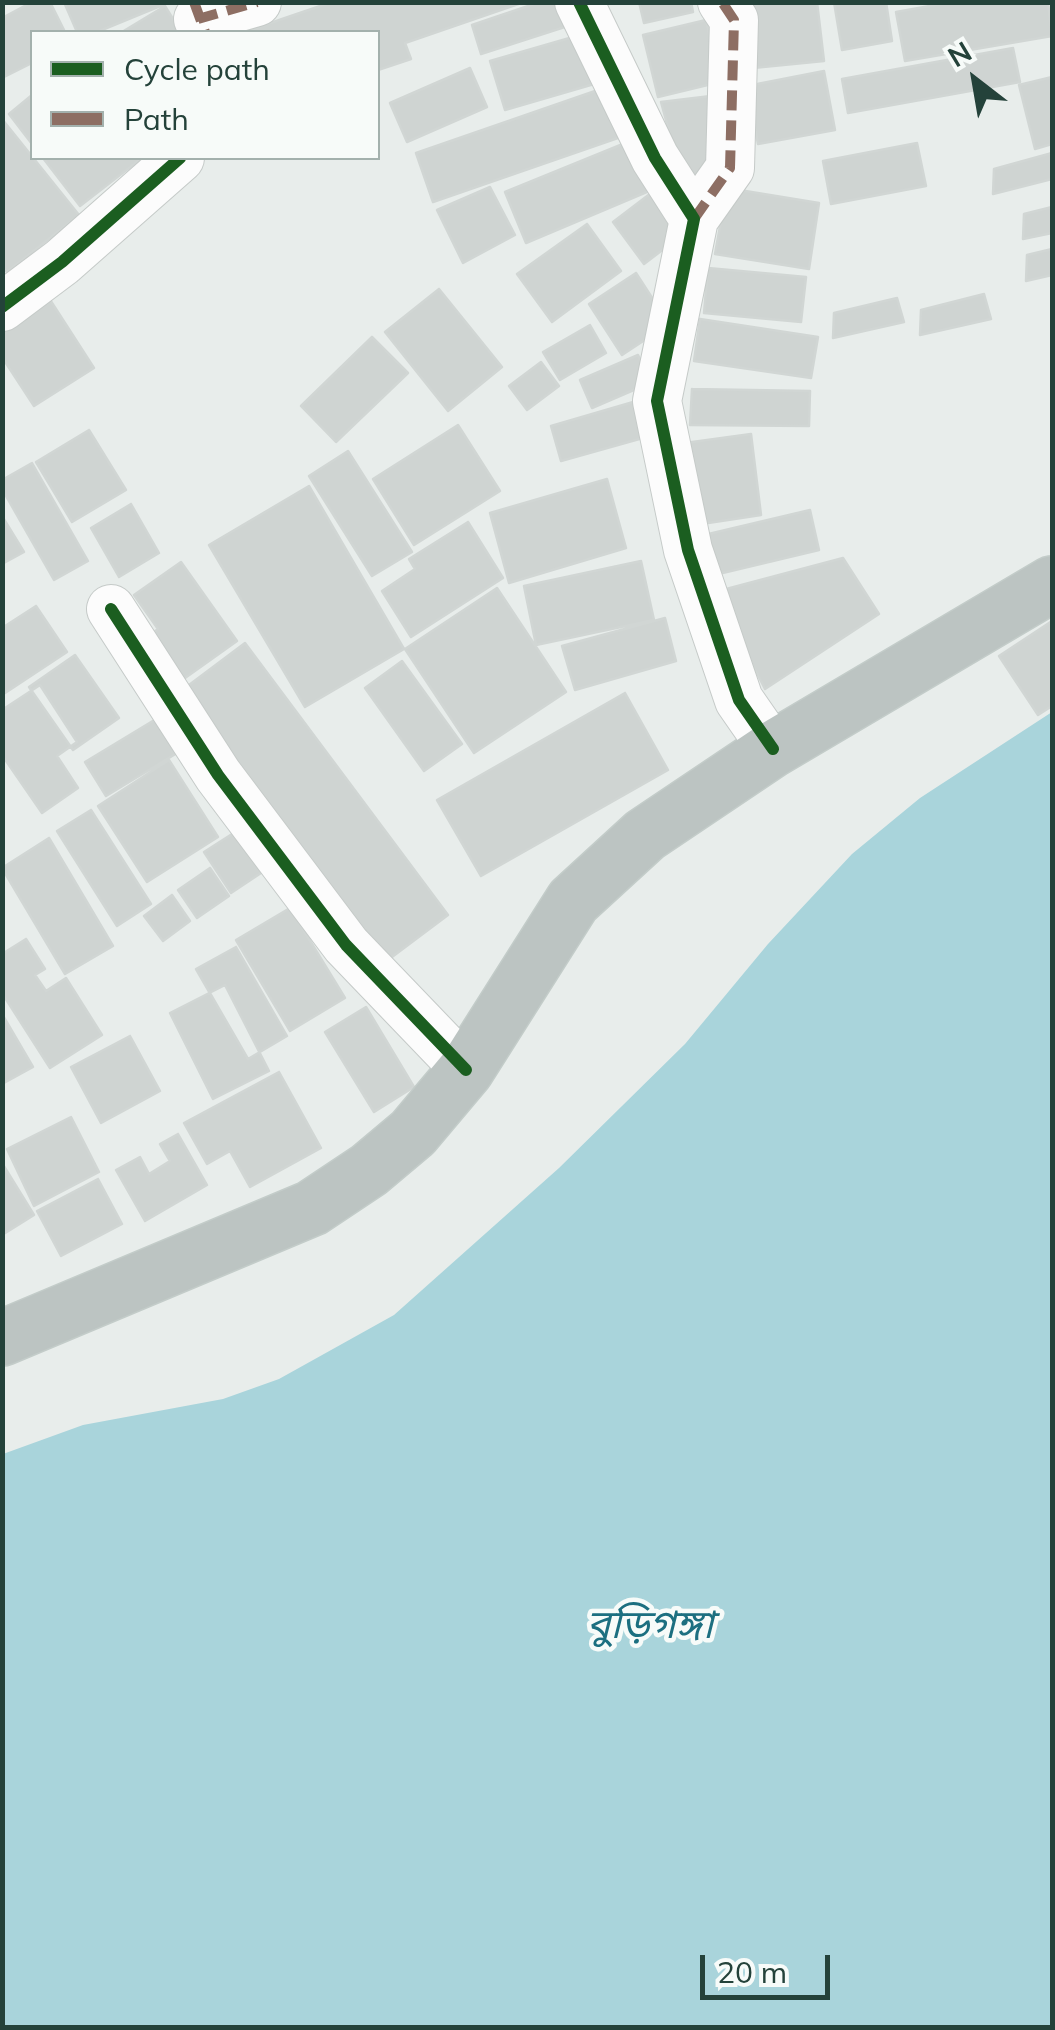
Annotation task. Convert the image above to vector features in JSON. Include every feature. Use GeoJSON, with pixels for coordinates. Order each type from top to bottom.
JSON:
{"type":"FeatureCollection","features":[{"type":"Feature","properties":{"kind":"highway"},"geometry":{"type":"LineString","coordinates":[[2,1338],[312,1208],[369,1170],[412,1133],[466,1070],[573,902],[645,834],[773,748],[1052,584]]}},
{"type":"Feature","properties":{"kind":"street"},"geometry":{"type":"LineString","coordinates":[[199,18],[257,2]]}},
{"type":"Feature","properties":{"kind":"street"},"geometry":{"type":"LineString","coordinates":[[580,2],[655,158],[694,219]]}},
{"type":"Feature","properties":{"kind":"street"},"geometry":{"type":"LineString","coordinates":[[722,2],[734,20],[730,168],[694,219],[656,401],[688,550],[738,700],[773,748]]}},
{"type":"Feature","properties":{"kind":"street"},"geometry":{"type":"LineString","coordinates":[[2,307],[62,262],[178,160]]}},
{"type":"Feature","properties":{"kind":"street"},"geometry":{"type":"LineString","coordinates":[[111,609],[218,775],[346,946],[466,1070]]}},
{"type":"Feature","properties":{"kind":"water","name":"বুড়িগঙ্গা"},"geometry":{"type":"Polygon","coordinates":[[[1052,712],[1052,2027],[3,2027],[3,1454],[83,1425],[223,1399],[279,1379],[394,1315],[559,1168],[685,1044],[768,944],[852,854],[920,798],[1052,712]]]}},
{"type":"Feature","properties":{"kind":"building"},"geometry":{"type":"Polygon","coordinates":[[[32,2],[50,2],[64,30],[30,30],[30,64],[2,78],[2,18],[32,2]]]}},
{"type":"Feature","properties":{"kind":"building"},"geometry":{"type":"Polygon","coordinates":[[[64,2],[170,2],[102,30],[76,30],[64,2]]]}},
{"type":"Feature","properties":{"kind":"building"},"geometry":{"type":"Polygon","coordinates":[[[332,2],[524,2],[405,43],[411,59],[380,69],[380,30],[250,30],[332,2]]]}},
{"type":"Feature","properties":{"kind":"building"},"geometry":{"type":"Polygon","coordinates":[[[540,2],[602,2],[605,14],[481,54],[472,25],[540,2]]]}},
{"type":"Feature","properties":{"kind":"building"},"geometry":{"type":"Polygon","coordinates":[[[639,2],[691,2],[693,12],[644,23],[639,2]]]}},
{"type":"Feature","properties":{"kind":"building"},"geometry":{"type":"Polygon","coordinates":[[[745,2],[817,2],[824,61],[753,68],[745,2]]]}},
{"type":"Feature","properties":{"kind":"building"},"geometry":{"type":"Polygon","coordinates":[[[834,2],[886,2],[892,41],[842,50],[834,2]]]}},
{"type":"Feature","properties":{"kind":"building"},"geometry":{"type":"Polygon","coordinates":[[[952,2],[1048,2],[1052,36],[905,61],[896,12],[952,2]]]}},
{"type":"Feature","properties":{"kind":"building"},"geometry":{"type":"Polygon","coordinates":[[[165,6],[180,30],[125,30],[165,6]]]}},
{"type":"Feature","properties":{"kind":"building"},"geometry":{"type":"Polygon","coordinates":[[[706,20],[720,82],[658,97],[643,35],[706,20]]]}},
{"type":"Feature","properties":{"kind":"building"},"geometry":{"type":"Polygon","coordinates":[[[611,26],[625,75],[505,110],[490,61],[611,26]]]}},
{"type":"Feature","properties":{"kind":"building"},"geometry":{"type":"Polygon","coordinates":[[[1013,48],[1020,82],[848,113],[842,79],[1013,48]]]}},
{"type":"Feature","properties":{"kind":"building"},"geometry":{"type":"Polygon","coordinates":[[[470,68],[487,107],[407,142],[390,103],[470,68]]]}},
{"type":"Feature","properties":{"kind":"building"},"geometry":{"type":"Polygon","coordinates":[[[824,71],[835,130],[758,144],[747,86],[824,71]]]}},
{"type":"Feature","properties":{"kind":"building"},"geometry":{"type":"Polygon","coordinates":[[[1052,77],[1052,144],[1035,149],[1019,85],[1052,77]]]}},
{"type":"Feature","properties":{"kind":"building"},"geometry":{"type":"Polygon","coordinates":[[[624,81],[641,130],[433,202],[416,153],[624,81]]]}},
{"type":"Feature","properties":{"kind":"building"},"geometry":{"type":"Polygon","coordinates":[[[719,95],[720,176],[686,193],[661,102],[719,95]]]}},
{"type":"Feature","properties":{"kind":"building"},"geometry":{"type":"Polygon","coordinates":[[[30,97],[30,141],[9,114],[30,97]]]}},
{"type":"Feature","properties":{"kind":"building"},"geometry":{"type":"Polygon","coordinates":[[[2,119],[30,154],[30,160],[35,160],[79,215],[7,272],[2,267],[2,119]]]}},
{"type":"Feature","properties":{"kind":"building"},"geometry":{"type":"Polygon","coordinates":[[[640,137],[661,186],[526,243],[505,192],[640,137]]]}},
{"type":"Feature","properties":{"kind":"building"},"geometry":{"type":"Polygon","coordinates":[[[917,143],[926,186],[831,204],[823,161],[917,143]]]}},
{"type":"Feature","properties":{"kind":"building"},"geometry":{"type":"Polygon","coordinates":[[[1052,153],[1052,179],[993,194],[994,169],[1052,153]]]}},
{"type":"Feature","properties":{"kind":"building"},"geometry":{"type":"Polygon","coordinates":[[[45,160],[139,160],[80,206],[45,160]]]}},
{"type":"Feature","properties":{"kind":"building"},"geometry":{"type":"Polygon","coordinates":[[[490,187],[515,235],[463,263],[437,210],[490,187]]]}},
{"type":"Feature","properties":{"kind":"building"},"geometry":{"type":"Polygon","coordinates":[[[727,188],[819,203],[809,269],[715,254],[727,188]]]}},
{"type":"Feature","properties":{"kind":"building"},"geometry":{"type":"Polygon","coordinates":[[[655,190],[686,232],[644,264],[613,222],[655,190]]]}},
{"type":"Feature","properties":{"kind":"building"},"geometry":{"type":"Polygon","coordinates":[[[1052,207],[1052,233],[1023,239],[1024,214],[1052,207]]]}},
{"type":"Feature","properties":{"kind":"building"},"geometry":{"type":"Polygon","coordinates":[[[587,224],[621,271],[552,322],[517,274],[587,224]]]}},
{"type":"Feature","properties":{"kind":"building"},"geometry":{"type":"Polygon","coordinates":[[[1052,249],[1052,275],[1026,281],[1027,255],[1052,249]]]}},
{"type":"Feature","properties":{"kind":"building"},"geometry":{"type":"Polygon","coordinates":[[[708,268],[806,277],[801,322],[704,313],[708,268]]]}},
{"type":"Feature","properties":{"kind":"building"},"geometry":{"type":"Polygon","coordinates":[[[636,273],[669,324],[622,355],[589,304],[636,273]]]}},
{"type":"Feature","properties":{"kind":"building"},"geometry":{"type":"Polygon","coordinates":[[[439,289],[502,367],[448,411],[385,332],[439,289]]]}},
{"type":"Feature","properties":{"kind":"building"},"geometry":{"type":"Polygon","coordinates":[[[45,292],[94,368],[34,406],[2,357],[2,318],[45,292]]]}},
{"type":"Feature","properties":{"kind":"building"},"geometry":{"type":"Polygon","coordinates":[[[984,294],[991,319],[920,335],[921,310],[984,294]]]}},
{"type":"Feature","properties":{"kind":"building"},"geometry":{"type":"Polygon","coordinates":[[[897,298],[904,322],[833,338],[834,313],[897,298]]]}},
{"type":"Feature","properties":{"kind":"building"},"geometry":{"type":"Polygon","coordinates":[[[700,319],[818,337],[811,378],[694,361],[700,319]]]}},
{"type":"Feature","properties":{"kind":"building"},"geometry":{"type":"Polygon","coordinates":[[[590,325],[606,353],[560,380],[543,352],[590,325]]]}},
{"type":"Feature","properties":{"kind":"building"},"geometry":{"type":"Polygon","coordinates":[[[372,337],[408,373],[336,442],[301,406],[372,337]]]}},
{"type":"Feature","properties":{"kind":"building"},"geometry":{"type":"Polygon","coordinates":[[[638,355],[650,383],[592,408],[580,380],[638,355]]]}},
{"type":"Feature","properties":{"kind":"building"},"geometry":{"type":"Polygon","coordinates":[[[541,362],[559,386],[527,410],[509,386],[541,362]]]}},
{"type":"Feature","properties":{"kind":"building"},"geometry":{"type":"Polygon","coordinates":[[[692,389],[810,391],[809,426],[690,425],[692,389]]]}},
{"type":"Feature","properties":{"kind":"building"},"geometry":{"type":"Polygon","coordinates":[[[640,400],[650,436],[561,461],[551,426],[640,400]]]}},
{"type":"Feature","properties":{"kind":"building"},"geometry":{"type":"Polygon","coordinates":[[[458,425],[500,491],[414,545],[373,479],[458,425]]]}},
{"type":"Feature","properties":{"kind":"building"},"geometry":{"type":"Polygon","coordinates":[[[89,430],[126,490],[72,522],[36,462],[89,430]]]}},
{"type":"Feature","properties":{"kind":"building"},"geometry":{"type":"Polygon","coordinates":[[[751,434],[761,515],[695,525],[685,443],[751,434]]]}},
{"type":"Feature","properties":{"kind":"building"},"geometry":{"type":"Polygon","coordinates":[[[348,451],[412,552],[372,576],[309,476],[348,451]]]}},
{"type":"Feature","properties":{"kind":"building"},"geometry":{"type":"Polygon","coordinates":[[[32,463],[88,561],[54,580],[2,489],[2,480],[32,463]]]}},
{"type":"Feature","properties":{"kind":"building"},"geometry":{"type":"Polygon","coordinates":[[[607,479],[626,548],[509,583],[490,513],[607,479]]]}},
{"type":"Feature","properties":{"kind":"building"},"geometry":{"type":"Polygon","coordinates":[[[309,486],[404,649],[305,707],[209,545],[309,486]]]}},
{"type":"Feature","properties":{"kind":"building"},"geometry":{"type":"Polygon","coordinates":[[[131,504],[159,553],[119,577],[91,528],[131,504]]]}},
{"type":"Feature","properties":{"kind":"building"},"geometry":{"type":"Polygon","coordinates":[[[810,510],[819,550],[710,576],[700,536],[810,510]]]}},
{"type":"Feature","properties":{"kind":"building"},"geometry":{"type":"Polygon","coordinates":[[[2,516],[24,552],[2,564],[2,516]]]}},
{"type":"Feature","properties":{"kind":"building"},"geometry":{"type":"Polygon","coordinates":[[[468,522],[503,578],[411,637],[382,591],[415,569],[409,559],[468,522]]]}},
{"type":"Feature","properties":{"kind":"building"},"geometry":{"type":"Polygon","coordinates":[[[843,558],[879,614],[765,689],[715,592],[843,558]]]}},
{"type":"Feature","properties":{"kind":"building"},"geometry":{"type":"Polygon","coordinates":[[[641,561],[654,620],[536,645],[524,586],[641,561]]]}},
{"type":"Feature","properties":{"kind":"building"},"geometry":{"type":"Polygon","coordinates":[[[181,562],[237,641],[178,683],[146,638],[158,629],[134,595],[181,562]]]}},
{"type":"Feature","properties":{"kind":"building"},"geometry":{"type":"Polygon","coordinates":[[[497,588],[566,692],[474,753],[405,649],[497,588]]]}},
{"type":"Feature","properties":{"kind":"building"},"geometry":{"type":"Polygon","coordinates":[[[36,606],[67,652],[2,695],[2,628],[36,606]]]}},
{"type":"Feature","properties":{"kind":"building"},"geometry":{"type":"Polygon","coordinates":[[[665,618],[676,661],[575,690],[562,646],[665,618]]]}},
{"type":"Feature","properties":{"kind":"building"},"geometry":{"type":"Polygon","coordinates":[[[1052,621],[1052,706],[1038,715],[999,656],[1052,621]]]}},
{"type":"Feature","properties":{"kind":"building"},"geometry":{"type":"Polygon","coordinates":[[[245,643],[448,915],[380,966],[177,694],[245,643]]]}},
{"type":"Feature","properties":{"kind":"building"},"geometry":{"type":"Polygon","coordinates":[[[75,655],[119,718],[73,750],[29,687],[75,655]]]}},
{"type":"Feature","properties":{"kind":"building"},"geometry":{"type":"Polygon","coordinates":[[[402,661],[462,744],[424,771],[365,688],[402,661]]]}},
{"type":"Feature","properties":{"kind":"building"},"geometry":{"type":"Polygon","coordinates":[[[40,685],[77,742],[57,756],[78,788],[42,813],[2,755],[2,710],[40,685]]]}},
{"type":"Feature","properties":{"kind":"building"},"geometry":{"type":"Polygon","coordinates":[[[625,693],[668,770],[481,876],[437,800],[625,693]]]}},
{"type":"Feature","properties":{"kind":"building"},"geometry":{"type":"Polygon","coordinates":[[[166,713],[187,747],[106,796],[85,762],[166,713]]]}},
{"type":"Feature","properties":{"kind":"building"},"geometry":{"type":"Polygon","coordinates":[[[169,760],[218,837],[147,882],[98,806],[169,760]]]}},
{"type":"Feature","properties":{"kind":"building"},"geometry":{"type":"Polygon","coordinates":[[[91,810],[151,904],[117,926],[57,831],[91,810]]]}},
{"type":"Feature","properties":{"kind":"building"},"geometry":{"type":"Polygon","coordinates":[[[243,827],[270,867],[231,893],[204,852],[243,827]]]}},
{"type":"Feature","properties":{"kind":"building"},"geometry":{"type":"Polygon","coordinates":[[[49,838],[113,946],[65,974],[2,868],[49,838]]]}},
{"type":"Feature","properties":{"kind":"building"},"geometry":{"type":"Polygon","coordinates":[[[210,868],[229,896],[197,918],[178,890],[210,868]]]}},
{"type":"Feature","properties":{"kind":"building"},"geometry":{"type":"Polygon","coordinates":[[[172,895],[190,921],[163,941],[144,916],[172,895]]]}},
{"type":"Feature","properties":{"kind":"building"},"geometry":{"type":"Polygon","coordinates":[[[290,908],[345,998],[290,1031],[236,940],[290,908]]]}},
{"type":"Feature","properties":{"kind":"building"},"geometry":{"type":"Polygon","coordinates":[[[26,939],[45,969],[35,975],[46,991],[66,978],[102,1035],[50,1068],[2,993],[2,954],[26,939]]]}},
{"type":"Feature","properties":{"kind":"building"},"geometry":{"type":"Polygon","coordinates":[[[236,947],[287,1036],[248,1059],[196,969],[236,947]]]}},
{"type":"Feature","properties":{"kind":"building"},"geometry":{"type":"Polygon","coordinates":[[[225,985],[269,1071],[213,1099],[170,1013],[225,985]]]}},
{"type":"Feature","properties":{"kind":"building"},"geometry":{"type":"Polygon","coordinates":[[[366,1007],[414,1087],[374,1112],[325,1032],[366,1007]]]}},
{"type":"Feature","properties":{"kind":"building"},"geometry":{"type":"Polygon","coordinates":[[[2,1014],[33,1067],[2,1084],[2,1014]]]}},
{"type":"Feature","properties":{"kind":"building"},"geometry":{"type":"Polygon","coordinates":[[[130,1036],[160,1091],[101,1123],[71,1067],[130,1036]]]}},
{"type":"Feature","properties":{"kind":"building"},"geometry":{"type":"Polygon","coordinates":[[[279,1072],[321,1148],[250,1187],[230,1151],[207,1164],[184,1123],[279,1072]]]}},
{"type":"Feature","properties":{"kind":"building"},"geometry":{"type":"Polygon","coordinates":[[[71,1117],[99,1172],[34,1206],[7,1149],[71,1117]]]}},
{"type":"Feature","properties":{"kind":"building"},"geometry":{"type":"Polygon","coordinates":[[[178,1134],[207,1185],[145,1221],[116,1170],[140,1157],[149,1174],[170,1161],[160,1144],[178,1134]]]}},
{"type":"Feature","properties":{"kind":"building"},"geometry":{"type":"Polygon","coordinates":[[[2,1163],[34,1215],[2,1235],[2,1163]]]}},
{"type":"Feature","properties":{"kind":"building"},"geometry":{"type":"Polygon","coordinates":[[[98,1179],[122,1224],[61,1256],[37,1211],[98,1179]]]}},
{"type":"Feature","properties":{"kind":"marked path"},"geometry":{"type":"LineString","coordinates":[[194,2],[204,30]]}},
{"type":"Feature","properties":{"kind":"marked path"},"geometry":{"type":"LineString","coordinates":[[198,19],[257,2]]}},
{"type":"Feature","properties":{"kind":"marked path"},"geometry":{"type":"LineString","coordinates":[[694,219],[730,168],[734,20],[722,2]]}},
{"type":"Feature","properties":{"kind":"cycle path"},"geometry":{"type":"LineString","coordinates":[[579,2],[655,158],[694,219],[657,401],[688,550],[739,700],[773,749]]}},
{"type":"Feature","properties":{"kind":"cycle path"},"geometry":{"type":"LineString","coordinates":[[2,307],[62,262],[178,160]]}},
{"type":"Feature","properties":{"kind":"cycle path"},"geometry":{"type":"LineString","coordinates":[[111,609],[218,775],[346,945],[466,1070]]}}]}
